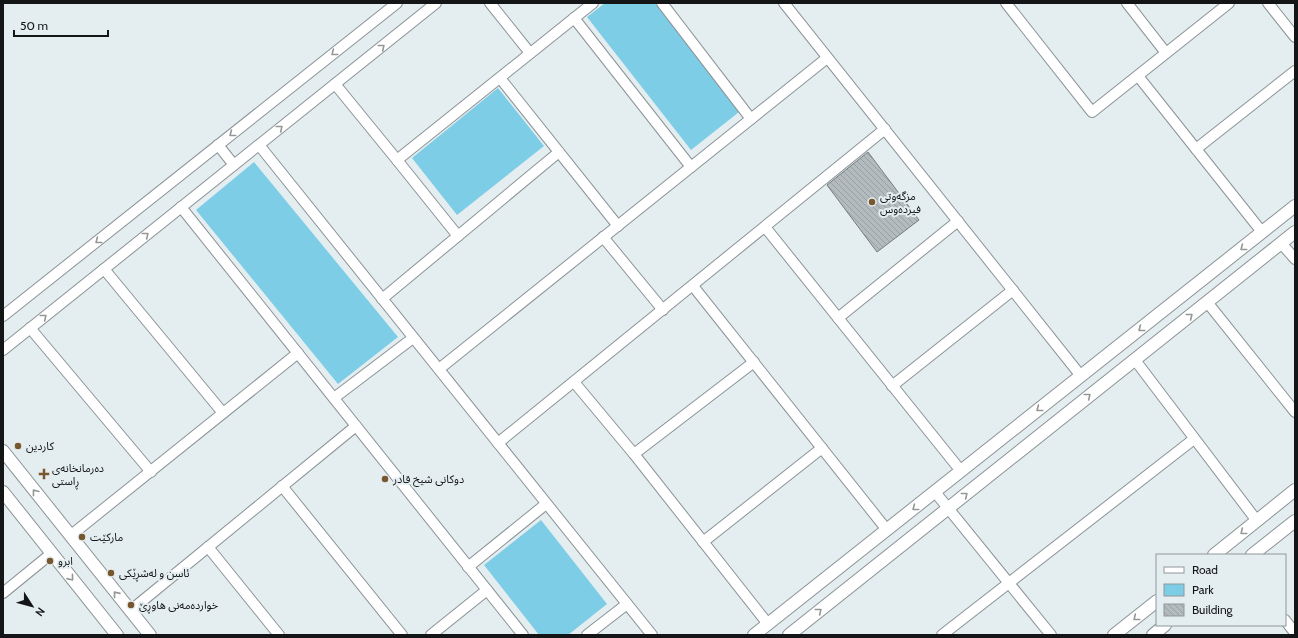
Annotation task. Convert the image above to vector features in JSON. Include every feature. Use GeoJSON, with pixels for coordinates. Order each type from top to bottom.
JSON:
{"type":"FeatureCollection","features":[{"type":"Feature","properties":{"kind":"street"},"geometry":{"type":"LineString","coordinates":[[3,316],[397,3]]}},
{"type":"Feature","properties":{"kind":"street"},"geometry":{"type":"LineString","coordinates":[[3,350],[436,3]]}},
{"type":"Feature","properties":{"kind":"street"},"geometry":{"type":"LineString","coordinates":[[490,3],[530,53]]}},
{"type":"Feature","properties":{"kind":"street"},"geometry":{"type":"LineString","coordinates":[[398,160],[593,3]]}},
{"type":"Feature","properties":{"kind":"street"},"geometry":{"type":"LineString","coordinates":[[662,3],[751,119]]}},
{"type":"Feature","properties":{"kind":"street"},"geometry":{"type":"LineString","coordinates":[[784,3],[1081,376]]}},
{"type":"Feature","properties":{"kind":"street"},"geometry":{"type":"LineString","coordinates":[[1006,3],[1092,112],[1229,3]]}},
{"type":"Feature","properties":{"kind":"street"},"geometry":{"type":"LineString","coordinates":[[1127,3],[1166,53]]}},
{"type":"Feature","properties":{"kind":"street"},"geometry":{"type":"LineString","coordinates":[[1268,3],[1295,37]]}},
{"type":"Feature","properties":{"kind":"street"},"geometry":{"type":"LineString","coordinates":[[574,18],[691,167]]}},
{"type":"Feature","properties":{"kind":"street"},"geometry":{"type":"LineString","coordinates":[[439,369],[827,58]]}},
{"type":"Feature","properties":{"kind":"street"},"geometry":{"type":"LineString","coordinates":[[1196,149],[1295,70]]}},
{"type":"Feature","properties":{"kind":"street"},"geometry":{"type":"LineString","coordinates":[[1138,76],[1262,232]]}},
{"type":"Feature","properties":{"kind":"street"},"geometry":{"type":"LineString","coordinates":[[500,78],[618,226]]}},
{"type":"Feature","properties":{"kind":"street"},"geometry":{"type":"LineString","coordinates":[[335,84],[458,236]]}},
{"type":"Feature","properties":{"kind":"street"},"geometry":{"type":"LineString","coordinates":[[498,443],[885,129]]}},
{"type":"Feature","properties":{"kind":"street"},"geometry":{"type":"LineString","coordinates":[[259,145],[652,635]]}},
{"type":"Feature","properties":{"kind":"street"},"geometry":{"type":"LineString","coordinates":[[218,146],[234,165]]}},
{"type":"Feature","properties":{"kind":"street"},"geometry":{"type":"LineString","coordinates":[[382,299],[559,152]]}},
{"type":"Feature","properties":{"kind":"street"},"geometry":{"type":"LineString","coordinates":[[754,635],[1295,206]]}},
{"type":"Feature","properties":{"kind":"street"},"geometry":{"type":"LineString","coordinates":[[181,207],[523,635]]}},
{"type":"Feature","properties":{"kind":"street"},"geometry":{"type":"LineString","coordinates":[[838,318],[958,221]]}},
{"type":"Feature","properties":{"kind":"street"},"geometry":{"type":"LineString","coordinates":[[765,227],[961,471]]}},
{"type":"Feature","properties":{"kind":"street"},"geometry":{"type":"LineString","coordinates":[[789,635],[1295,232]]}},
{"type":"Feature","properties":{"kind":"street"},"geometry":{"type":"LineString","coordinates":[[603,237],[663,310]]}},
{"type":"Feature","properties":{"kind":"street"},"geometry":{"type":"LineString","coordinates":[[1282,243],[1295,259]]}},
{"type":"Feature","properties":{"kind":"street"},"geometry":{"type":"LineString","coordinates":[[104,269],[223,413]]}},
{"type":"Feature","properties":{"kind":"street"},"geometry":{"type":"LineString","coordinates":[[693,286],[887,530]]}},
{"type":"Feature","properties":{"kind":"street"},"geometry":{"type":"LineString","coordinates":[[892,386],[1013,290]]}},
{"type":"Feature","properties":{"kind":"street"},"geometry":{"type":"LineString","coordinates":[[1207,302],[1295,412]]}},
{"type":"Feature","properties":{"kind":"street"},"geometry":{"type":"LineString","coordinates":[[30,328],[151,472]]}},
{"type":"Feature","properties":{"kind":"street"},"geometry":{"type":"LineString","coordinates":[[334,398],[413,338]]}},
{"type":"Feature","properties":{"kind":"street"},"geometry":{"type":"LineString","coordinates":[[70,536],[298,353]]}},
{"type":"Feature","properties":{"kind":"street"},"geometry":{"type":"LineString","coordinates":[[1135,360],[1257,521]]}},
{"type":"Feature","properties":{"kind":"street"},"geometry":{"type":"LineString","coordinates":[[634,454],[754,362]]}},
{"type":"Feature","properties":{"kind":"street"},"geometry":{"type":"LineString","coordinates":[[574,382],[634,454],[768,624]]}},
{"type":"Feature","properties":{"kind":"street"},"geometry":{"type":"LineString","coordinates":[[130,611],[356,426]]}},
{"type":"Feature","properties":{"kind":"street"},"geometry":{"type":"LineString","coordinates":[[942,635],[1194,439]]}},
{"type":"Feature","properties":{"kind":"street"},"geometry":{"type":"LineString","coordinates":[[703,542],[822,448]]}},
{"type":"Feature","properties":{"kind":"street"},"geometry":{"type":"LineString","coordinates":[[3,451],[150,635]]}},
{"type":"Feature","properties":{"kind":"street"},"geometry":{"type":"LineString","coordinates":[[282,486],[402,635]]}},
{"type":"Feature","properties":{"kind":"street"},"geometry":{"type":"LineString","coordinates":[[1215,554],[1295,490]]}},
{"type":"Feature","properties":{"kind":"street"},"geometry":{"type":"LineString","coordinates":[[3,492],[117,635]]}},
{"type":"Feature","properties":{"kind":"street"},"geometry":{"type":"LineString","coordinates":[[935,492],[1051,635]]}},
{"type":"Feature","properties":{"kind":"street"},"geometry":{"type":"LineString","coordinates":[[468,566],[546,504]]}},
{"type":"Feature","properties":{"kind":"street"},"geometry":{"type":"LineString","coordinates":[[1253,554],[1295,521]]}},
{"type":"Feature","properties":{"kind":"street"},"geometry":{"type":"LineString","coordinates":[[208,547],[279,635]]}},
{"type":"Feature","properties":{"kind":"street"},"geometry":{"type":"LineString","coordinates":[[3,593],[52,553]]}},
{"type":"Feature","properties":{"kind":"street"},"geometry":{"type":"LineString","coordinates":[[431,635],[487,590]]}},
{"type":"Feature","properties":{"kind":"street"},"geometry":{"type":"LineString","coordinates":[[1114,635],[1156,602]]}},
{"type":"Feature","properties":{"kind":"street"},"geometry":{"type":"LineString","coordinates":[[587,635],[627,604]]}},
{"type":"Feature","properties":{"kind":"street"},"geometry":{"type":"LineString","coordinates":[[1286,621],[1295,633]]}},
{"type":"Feature","properties":{"kind":"green space"},"geometry":{"type":"Polygon","coordinates":[[[605,3],[655,3],[739,112],[691,150],[587,17],[605,3]]]}},
{"type":"Feature","properties":{"kind":"green space"},"geometry":{"type":"Polygon","coordinates":[[[498,88],[544,146],[457,215],[412,158],[498,88]]]}},
{"type":"Feature","properties":{"kind":"green space"},"geometry":{"type":"Polygon","coordinates":[[[254,162],[398,337],[338,384],[196,210],[254,162]]]}},
{"type":"Feature","properties":{"kind":"green space"},"geometry":{"type":"Polygon","coordinates":[[[541,520],[607,604],[568,635],[539,635],[484,565],[541,520]]]}},
{"type":"Feature","properties":{"kind":"building","name":"مزگە‌وتی فیردە‌وس"},"geometry":{"type":"Polygon","coordinates":[[[868,152],[919,220],[877,252],[827,185],[868,152]]]}},
{"type":"Feature","properties":{"kind":"place","name":"مزگە‌وتی فیردە‌وس"},"geometry":{"type":"Point","coordinates":[872,202]}},
{"type":"Feature","properties":{"kind":"place","name":"كاردين"},"geometry":{"type":"Point","coordinates":[18,446]}},
{"type":"Feature","properties":{"kind":"place","name":"دەرمانخانەی ڕاستی"},"geometry":{"type":"Point","coordinates":[44,474]}},
{"type":"Feature","properties":{"kind":"place","name":"دوکانی شیخ قادر"},"geometry":{"type":"Point","coordinates":[385,479]}},
{"type":"Feature","properties":{"kind":"place","name":"مارکێت"},"geometry":{"type":"Point","coordinates":[82,537]}},
{"type":"Feature","properties":{"kind":"place","name":"ابرو"},"geometry":{"type":"Point","coordinates":[50,561]}},
{"type":"Feature","properties":{"kind":"place","name":"ئاسن و لەشڕێکی"},"geometry":{"type":"Point","coordinates":[111,573]}},
{"type":"Feature","properties":{"kind":"place","name":"خواردەمەنی هاوڕێ"},"geometry":{"type":"Point","coordinates":[131,605]}}]}
